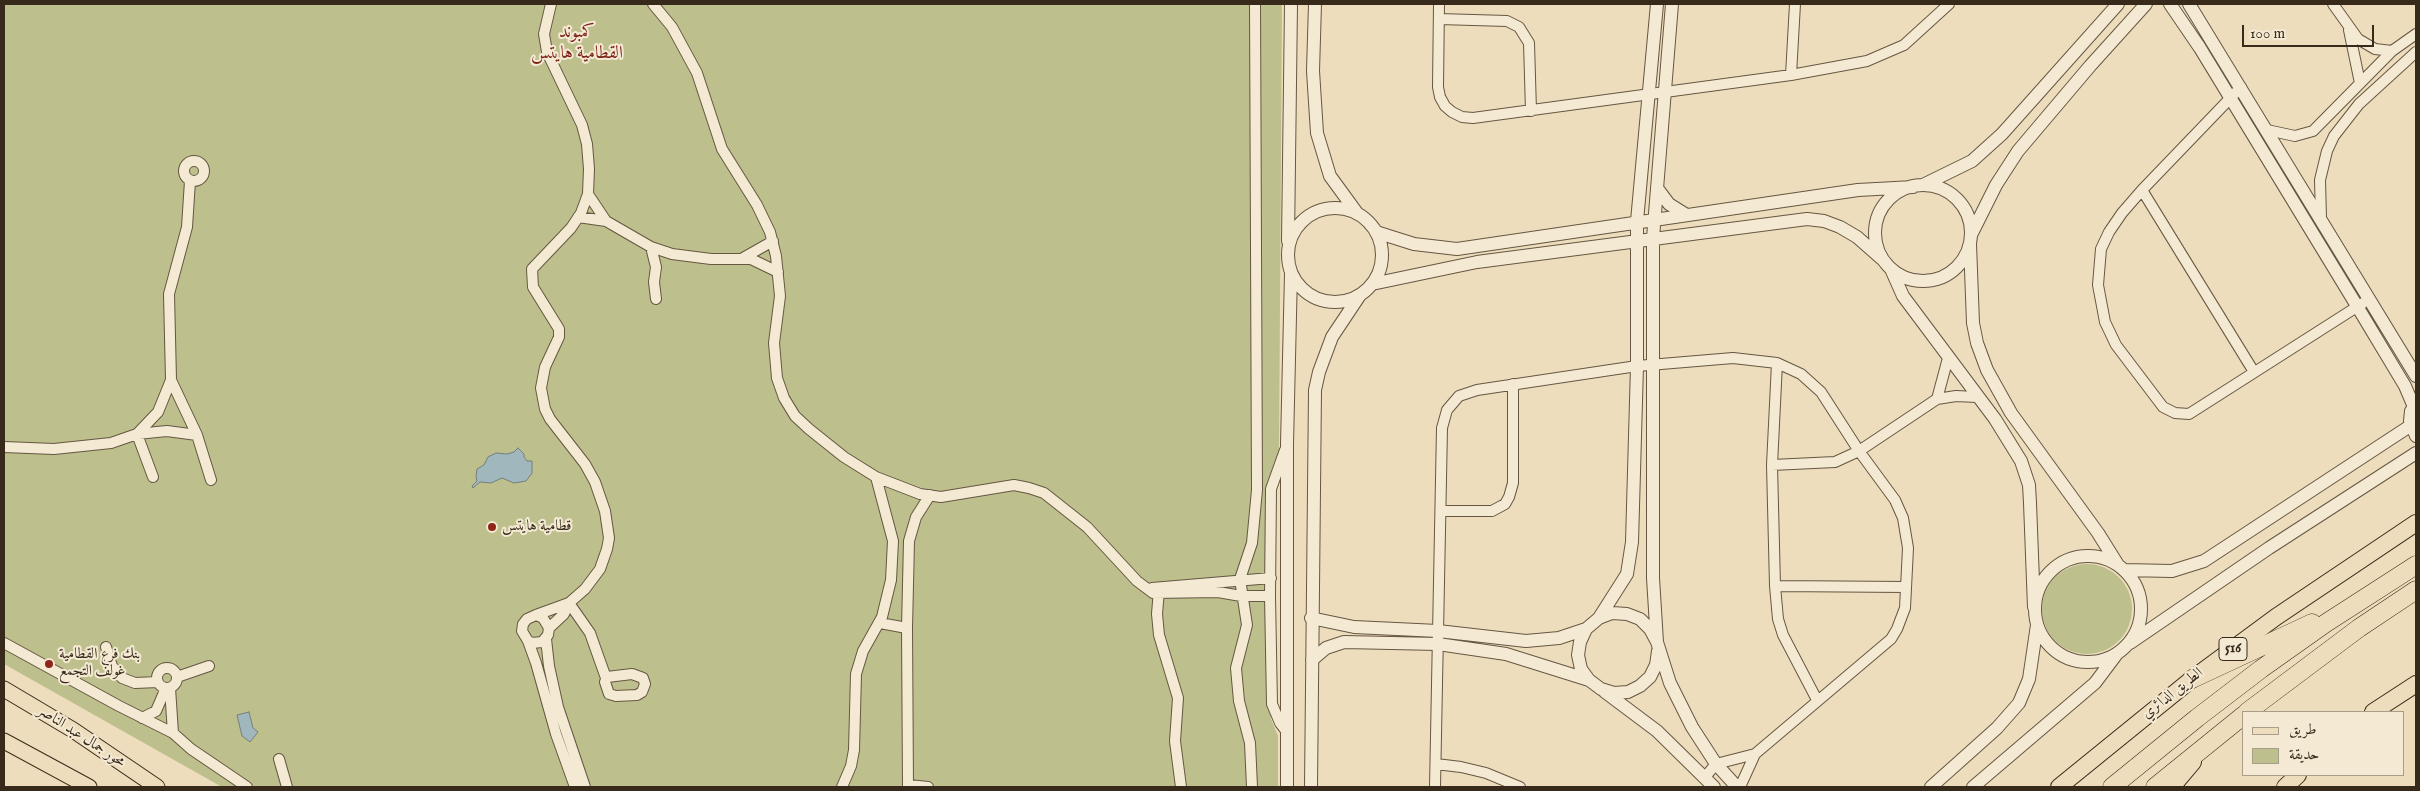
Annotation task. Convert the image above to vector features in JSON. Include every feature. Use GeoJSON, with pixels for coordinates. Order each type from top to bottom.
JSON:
{"type":"FeatureCollection","features":[{"type":"Feature","properties":{"kind":"highway","name":"الطريق الدائري"},"geometry":{"type":"LineString","coordinates":[[2059,787],[2192,679],[2276,617],[2416,523]]}},
{"type":"Feature","properties":{"kind":"highway","name":"516"},"geometry":{"type":"LineString","coordinates":[[2112,787],[2229,693],[2360,601],[2416,565]]}},
{"type":"Feature","properties":{"kind":"highway"},"geometry":{"type":"LineString","coordinates":[[2248,711],[2359,628],[2416,590]]}},
{"type":"Feature","properties":{"kind":"highway","name":"516"},"geometry":{"type":"LineString","coordinates":[[2192,679],[2360,601]]}},
{"type":"Feature","properties":{"kind":"highway"},"geometry":{"type":"LineString","coordinates":[[2374,711],[2416,684]]}},
{"type":"Feature","properties":{"kind":"highway"},"geometry":{"type":"LineString","coordinates":[[2155,787],[2242,717]]}},
{"type":"Feature","properties":{"kind":"highway"},"geometry":{"type":"LineString","coordinates":[[2172,787],[2205,746]]}},
{"type":"Feature","properties":{"kind":"highway"},"geometry":{"type":"LineString","coordinates":[[2285,787],[2297,776]]}},
{"type":"Feature","properties":{"kind":"main road","name":"محور جمال عبد الناصر"},"geometry":{"type":"LineString","coordinates":[[8,694],[73,730],[157,787]]}},
{"type":"Feature","properties":{"kind":"main road"},"geometry":{"type":"LineString","coordinates":[[4,741],[89,787]]}},
{"type":"Feature","properties":{"kind":"street"},"geometry":{"type":"LineString","coordinates":[[551,4],[545,21],[544,34],[547,52],[582,125],[588,160],[588,194],[578,217],[532,269],[531,278],[540,300],[559,329],[556,348],[545,367],[542,380],[545,409],[554,427],[590,472],[600,495],[608,527],[607,549],[600,570],[585,590],[569,603],[527,618],[523,624],[523,635],[528,641],[536,663],[556,734],[575,787]]}},
{"type":"Feature","properties":{"kind":"street"},"geometry":{"type":"LineString","coordinates":[[652,4],[672,28],[695,68],[722,149],[762,214],[773,241],[778,272],[780,305],[774,343],[774,358],[777,378],[784,398],[795,416],[844,457],[876,478],[910,491],[930,495],[955,495],[1006,486],[1022,486],[1036,490],[1050,497],[1086,527],[1132,576],[1156,590],[1211,592],[1241,596],[1270,596]]}},
{"type":"Feature","properties":{"kind":"street"},"geometry":{"type":"LineString","coordinates":[[1252,787],[1250,743],[1236,681],[1238,655],[1246,625],[1240,579],[1252,543],[1257,490],[1256,4]]}},
{"type":"Feature","properties":{"kind":"street"},"geometry":{"type":"LineString","coordinates":[[1291,4],[1287,260],[1291,273],[1303,290],[1320,300],[1334,302],[1360,295]]}},
{"type":"Feature","properties":{"kind":"street"},"geometry":{"type":"LineString","coordinates":[[1312,787],[1315,390],[1324,354],[1332,337],[1360,295],[1372,284],[1379,272],[1382,259],[1381,245],[1376,232],[1357,213],[1330,176],[1317,134],[1313,71],[1315,4]]}},
{"type":"Feature","properties":{"kind":"street"},"geometry":{"type":"LineString","coordinates":[[1439,4],[1438,87],[1445,106],[1462,117],[1473,118],[1664,93],[1844,66],[1885,54],[1915,37],[1949,4]]}},
{"type":"Feature","properties":{"kind":"street"},"geometry":{"type":"LineString","coordinates":[[1312,618],[1354,627],[1438,630],[1526,641],[1559,638],[1586,629],[1599,618],[1621,585],[1630,561],[1637,366],[1637,221],[1657,4]]}},
{"type":"Feature","properties":{"kind":"street"},"geometry":{"type":"LineString","coordinates":[[1601,689],[1621,692],[1640,686],[1650,677],[1656,665],[1657,646],[1652,578],[1653,238],[1672,4]]}},
{"type":"Feature","properties":{"kind":"street"},"geometry":{"type":"LineString","coordinates":[[1791,75],[1795,4]]}},
{"type":"Feature","properties":{"kind":"street"},"geometry":{"type":"LineString","coordinates":[[1882,259],[1877,247],[1876,221],[1890,199],[1901,191],[1918,186],[1959,168],[1996,140],[2118,4]]}},
{"type":"Feature","properties":{"kind":"street"},"geometry":{"type":"LineString","coordinates":[[1372,284],[1477,262],[1807,219],[1824,221],[1840,226],[1903,277],[1917,281],[1931,280],[1944,276],[1956,268],[1964,257],[1970,239],[1996,184],[2018,151],[2090,66],[2146,4]]}},
{"type":"Feature","properties":{"kind":"street"},"geometry":{"type":"LineString","coordinates":[[2170,4],[2363,303],[2416,376]]}},
{"type":"Feature","properties":{"kind":"street"},"geometry":{"type":"LineString","coordinates":[[2034,607],[2038,591],[2045,577],[2057,566],[2071,558],[2087,556],[2103,558],[2121,567],[2172,570],[2204,561],[2413,431],[2410,416],[2415,406],[2322,224],[2267,130],[2189,4]]}},
{"type":"Feature","properties":{"kind":"street"},"geometry":{"type":"LineString","coordinates":[[2334,4],[2348,27],[2367,45],[2380,50],[2392,51]]}},
{"type":"Feature","properties":{"kind":"street"},"geometry":{"type":"LineString","coordinates":[[1439,19],[1507,21],[1519,27],[1528,43],[1531,111]]}},
{"type":"Feature","properties":{"kind":"street"},"geometry":{"type":"LineString","coordinates":[[2348,27],[2360,83]]}},
{"type":"Feature","properties":{"kind":"street"},"geometry":{"type":"LineString","coordinates":[[2267,130],[2295,136],[2313,131],[2392,51],[2414,39]]}},
{"type":"Feature","properties":{"kind":"street"},"geometry":{"type":"LineString","coordinates":[[2322,224],[2319,210],[2320,180],[2327,151],[2334,136],[2359,104],[2416,52]]}},
{"type":"Feature","properties":{"kind":"street"},"geometry":{"type":"LineString","coordinates":[[2241,87],[2142,190],[2122,213],[2109,232],[2101,249],[2098,267],[2101,310],[2116,345],[2158,402],[2168,411],[2189,414],[2363,303]]}},
{"type":"Feature","properties":{"kind":"street"},"geometry":{"type":"LineString","coordinates":[[137,434],[158,412],[171,380],[169,294],[187,227],[190,181]]}},
{"type":"Feature","properties":{"kind":"street"},"geometry":{"type":"LineString","coordinates":[[1376,232],[1414,244],[1457,249],[1544,237],[1654,218],[1872,188],[1918,186],[1940,190],[1957,200],[1969,222],[1971,299],[1977,343],[1997,392],[2136,586],[2142,606],[2139,626],[2130,643]]}},
{"type":"Feature","properties":{"kind":"street"},"geometry":{"type":"LineString","coordinates":[[1657,188],[1669,204],[1685,214]]}},
{"type":"Feature","properties":{"kind":"street"},"geometry":{"type":"LineString","coordinates":[[2142,190],[2254,372]]}},
{"type":"Feature","properties":{"kind":"street"},"geometry":{"type":"LineString","coordinates":[[588,194],[606,221]]}},
{"type":"Feature","properties":{"kind":"street"},"geometry":{"type":"LineString","coordinates":[[1288,245],[1299,223],[1314,212],[1333,208],[1357,213]]}},
{"type":"Feature","properties":{"kind":"street"},"geometry":{"type":"LineString","coordinates":[[578,217],[606,221],[651,247],[672,254],[711,259],[742,258],[760,261],[778,272]]}},
{"type":"Feature","properties":{"kind":"street"},"geometry":{"type":"LineString","coordinates":[[742,258],[773,241]]}},
{"type":"Feature","properties":{"kind":"street"},"geometry":{"type":"LineString","coordinates":[[651,247],[656,266],[654,282],[656,298]]}},
{"type":"Feature","properties":{"kind":"street"},"geometry":{"type":"LineString","coordinates":[[656,266],[672,254]]}},
{"type":"Feature","properties":{"kind":"street"},"geometry":{"type":"LineString","coordinates":[[1891,269],[1903,296],[2007,436],[2021,461],[2028,485],[2034,607],[2037,625],[2044,640],[2055,652],[2069,660],[2093,662],[2116,656]]}},
{"type":"Feature","properties":{"kind":"street"},"geometry":{"type":"LineString","coordinates":[[1287,787],[1287,444],[1291,273]]}},
{"type":"Feature","properties":{"kind":"street"},"geometry":{"type":"LineString","coordinates":[[1436,787],[1442,428],[1447,410],[1459,396],[1468,392],[1513,384],[1654,364],[1734,358],[1776,363],[1801,374],[1821,392],[1859,450],[1889,491],[1903,518],[1908,548],[1906,587],[1902,619],[1891,639],[1755,754],[1738,787],[1716,764],[1692,728],[1670,683],[1650,629],[1633,616],[1612,613],[1599,618]]}},
{"type":"Feature","properties":{"kind":"street"},"geometry":{"type":"LineString","coordinates":[[1937,399],[1948,358]]}},
{"type":"Feature","properties":{"kind":"street"},"geometry":{"type":"LineString","coordinates":[[1776,363],[1772,465],[1775,586],[1778,619],[1784,635],[1817,700]]}},
{"type":"Feature","properties":{"kind":"street"},"geometry":{"type":"LineString","coordinates":[[171,380],[197,435],[211,480]]}},
{"type":"Feature","properties":{"kind":"street"},"geometry":{"type":"LineString","coordinates":[[1441,511],[1492,511],[1505,504],[1510,497],[1513,483],[1513,384]]}},
{"type":"Feature","properties":{"kind":"street"},"geometry":{"type":"LineString","coordinates":[[1772,465],[1821,464],[1841,459],[1859,450],[1937,399],[1956,396],[1978,397]]}},
{"type":"Feature","properties":{"kind":"street"},"geometry":{"type":"LineString","coordinates":[[2007,436],[2021,427]]}},
{"type":"Feature","properties":{"kind":"street"},"geometry":{"type":"LineString","coordinates":[[4,447],[79,448],[111,443],[137,434],[167,431],[197,435]]}},
{"type":"Feature","properties":{"kind":"street"},"geometry":{"type":"LineString","coordinates":[[137,434],[153,477]]}},
{"type":"Feature","properties":{"kind":"street"},"geometry":{"type":"LineString","coordinates":[[1287,444],[1271,489],[1270,596],[1272,704],[1280,723],[1287,732]]}},
{"type":"Feature","properties":{"kind":"street"},"geometry":{"type":"LineString","coordinates":[[1973,787],[2095,684],[2116,656],[2130,643],[2268,548],[2416,453]]}},
{"type":"Feature","properties":{"kind":"street"},"geometry":{"type":"LineString","coordinates":[[842,787],[851,766],[854,750],[856,674],[863,651],[880,623],[886,605],[893,558],[893,540],[876,478]]}},
{"type":"Feature","properties":{"kind":"street"},"geometry":{"type":"LineString","coordinates":[[928,787],[908,786],[907,628],[911,531],[920,509],[930,495]]}},
{"type":"Feature","properties":{"kind":"street"},"geometry":{"type":"LineString","coordinates":[[1156,590],[1240,579],[1271,578]]}},
{"type":"Feature","properties":{"kind":"street"},"geometry":{"type":"LineString","coordinates":[[1775,586],[1906,587]]}},
{"type":"Feature","properties":{"kind":"street"},"geometry":{"type":"LineString","coordinates":[[1156,590],[1159,635],[1178,698],[1175,741],[1181,787]]}},
{"type":"Feature","properties":{"kind":"street"},"geometry":{"type":"LineString","coordinates":[[569,603],[564,614],[550,628],[546,638],[549,666],[558,707],[585,787]]}},
{"type":"Feature","properties":{"kind":"street"},"geometry":{"type":"LineString","coordinates":[[569,603],[593,638],[606,678]]}},
{"type":"Feature","properties":{"kind":"street"},"geometry":{"type":"LineString","coordinates":[[536,615],[544,618],[550,628]]}},
{"type":"Feature","properties":{"kind":"street"},"geometry":{"type":"LineString","coordinates":[[880,623],[907,628]]}},
{"type":"Feature","properties":{"kind":"street"},"geometry":{"type":"LineString","coordinates":[[1931,787],[1997,728],[2019,703],[2029,679],[2037,625]]}},
{"type":"Feature","properties":{"kind":"street"},"geometry":{"type":"LineString","coordinates":[[1586,629],[1580,642],[1578,655],[1581,669],[1589,680],[1657,730],[1714,787]]}},
{"type":"Feature","properties":{"kind":"street"},"geometry":{"type":"LineString","coordinates":[[528,641],[537,643],[546,638]]}},
{"type":"Feature","properties":{"kind":"street"},"geometry":{"type":"LineString","coordinates":[[1312,660],[1326,648],[1344,642],[1438,644],[1506,654],[1589,680]]}},
{"type":"Feature","properties":{"kind":"street"},"geometry":{"type":"LineString","coordinates":[[4,643],[172,733],[191,749],[247,787]]}},
{"type":"Feature","properties":{"kind":"street"},"geometry":{"type":"LineString","coordinates":[[106,647],[112,666],[122,678],[135,683],[164,686],[176,682],[177,677]]}},
{"type":"Feature","properties":{"kind":"street"},"geometry":{"type":"LineString","coordinates":[[177,677],[209,666]]}},
{"type":"Feature","properties":{"kind":"street"},"geometry":{"type":"LineString","coordinates":[[172,733],[164,686],[158,673],[162,669],[172,669],[177,677]]}},
{"type":"Feature","properties":{"kind":"street"},"geometry":{"type":"LineString","coordinates":[[142,718],[156,710],[164,686]]}},
{"type":"Feature","properties":{"kind":"street"},"geometry":{"type":"LineString","coordinates":[[1705,776],[1716,764],[1755,754]]}},
{"type":"Feature","properties":{"kind":"street"},"geometry":{"type":"LineString","coordinates":[[279,759],[287,787]]}},
{"type":"Feature","properties":{"kind":"street"},"geometry":{"type":"LineString","coordinates":[[1436,764],[1461,767],[1520,787]]}},
{"type":"Feature","properties":{"kind":"green space"},"geometry":{"type":"Polygon","coordinates":[[[4,4],[1282,4],[1279,452],[1272,471],[1271,719],[1278,736],[1278,787],[222,787],[4,664],[4,4]]]}},
{"type":"Feature","properties":{"kind":"green space"},"geometry":{"type":"Polygon","coordinates":[[[2087,564],[2104,568],[2119,577],[2128,592],[2132,609],[2128,626],[2119,641],[2104,650],[2087,654],[2070,650],[2055,641],[2046,626],[2042,609],[2046,592],[2055,577],[2070,568],[2087,564]]]}},
{"type":"Feature","properties":{"kind":"water"},"geometry":{"type":"Polygon","coordinates":[[[518,448],[524,454],[527,461],[532,461],[532,473],[526,481],[514,483],[502,478],[491,483],[480,482],[473,488],[472,486],[477,481],[477,469],[484,465],[488,457],[496,453],[507,454],[514,452],[518,448]]]}},
{"type":"Feature","properties":{"kind":"water"},"geometry":{"type":"Polygon","coordinates":[[[249,712],[253,728],[258,732],[250,742],[242,736],[237,715],[249,712]]]}},
{"type":"Feature","properties":{"kind":"place","name":"قطامية هايتس"},"geometry":{"type":"Point","coordinates":[492,527]}},
{"type":"Feature","properties":{"kind":"place","name":"بنك فرع القطامية غولف التجمع"},"geometry":{"type":"Point","coordinates":[49,664]}},
{"type":"Feature","properties":{"kind":"district","name":"كمبوند القطامية هايتس"},"geometry":{"type":"Point","coordinates":[577,43]}}]}
